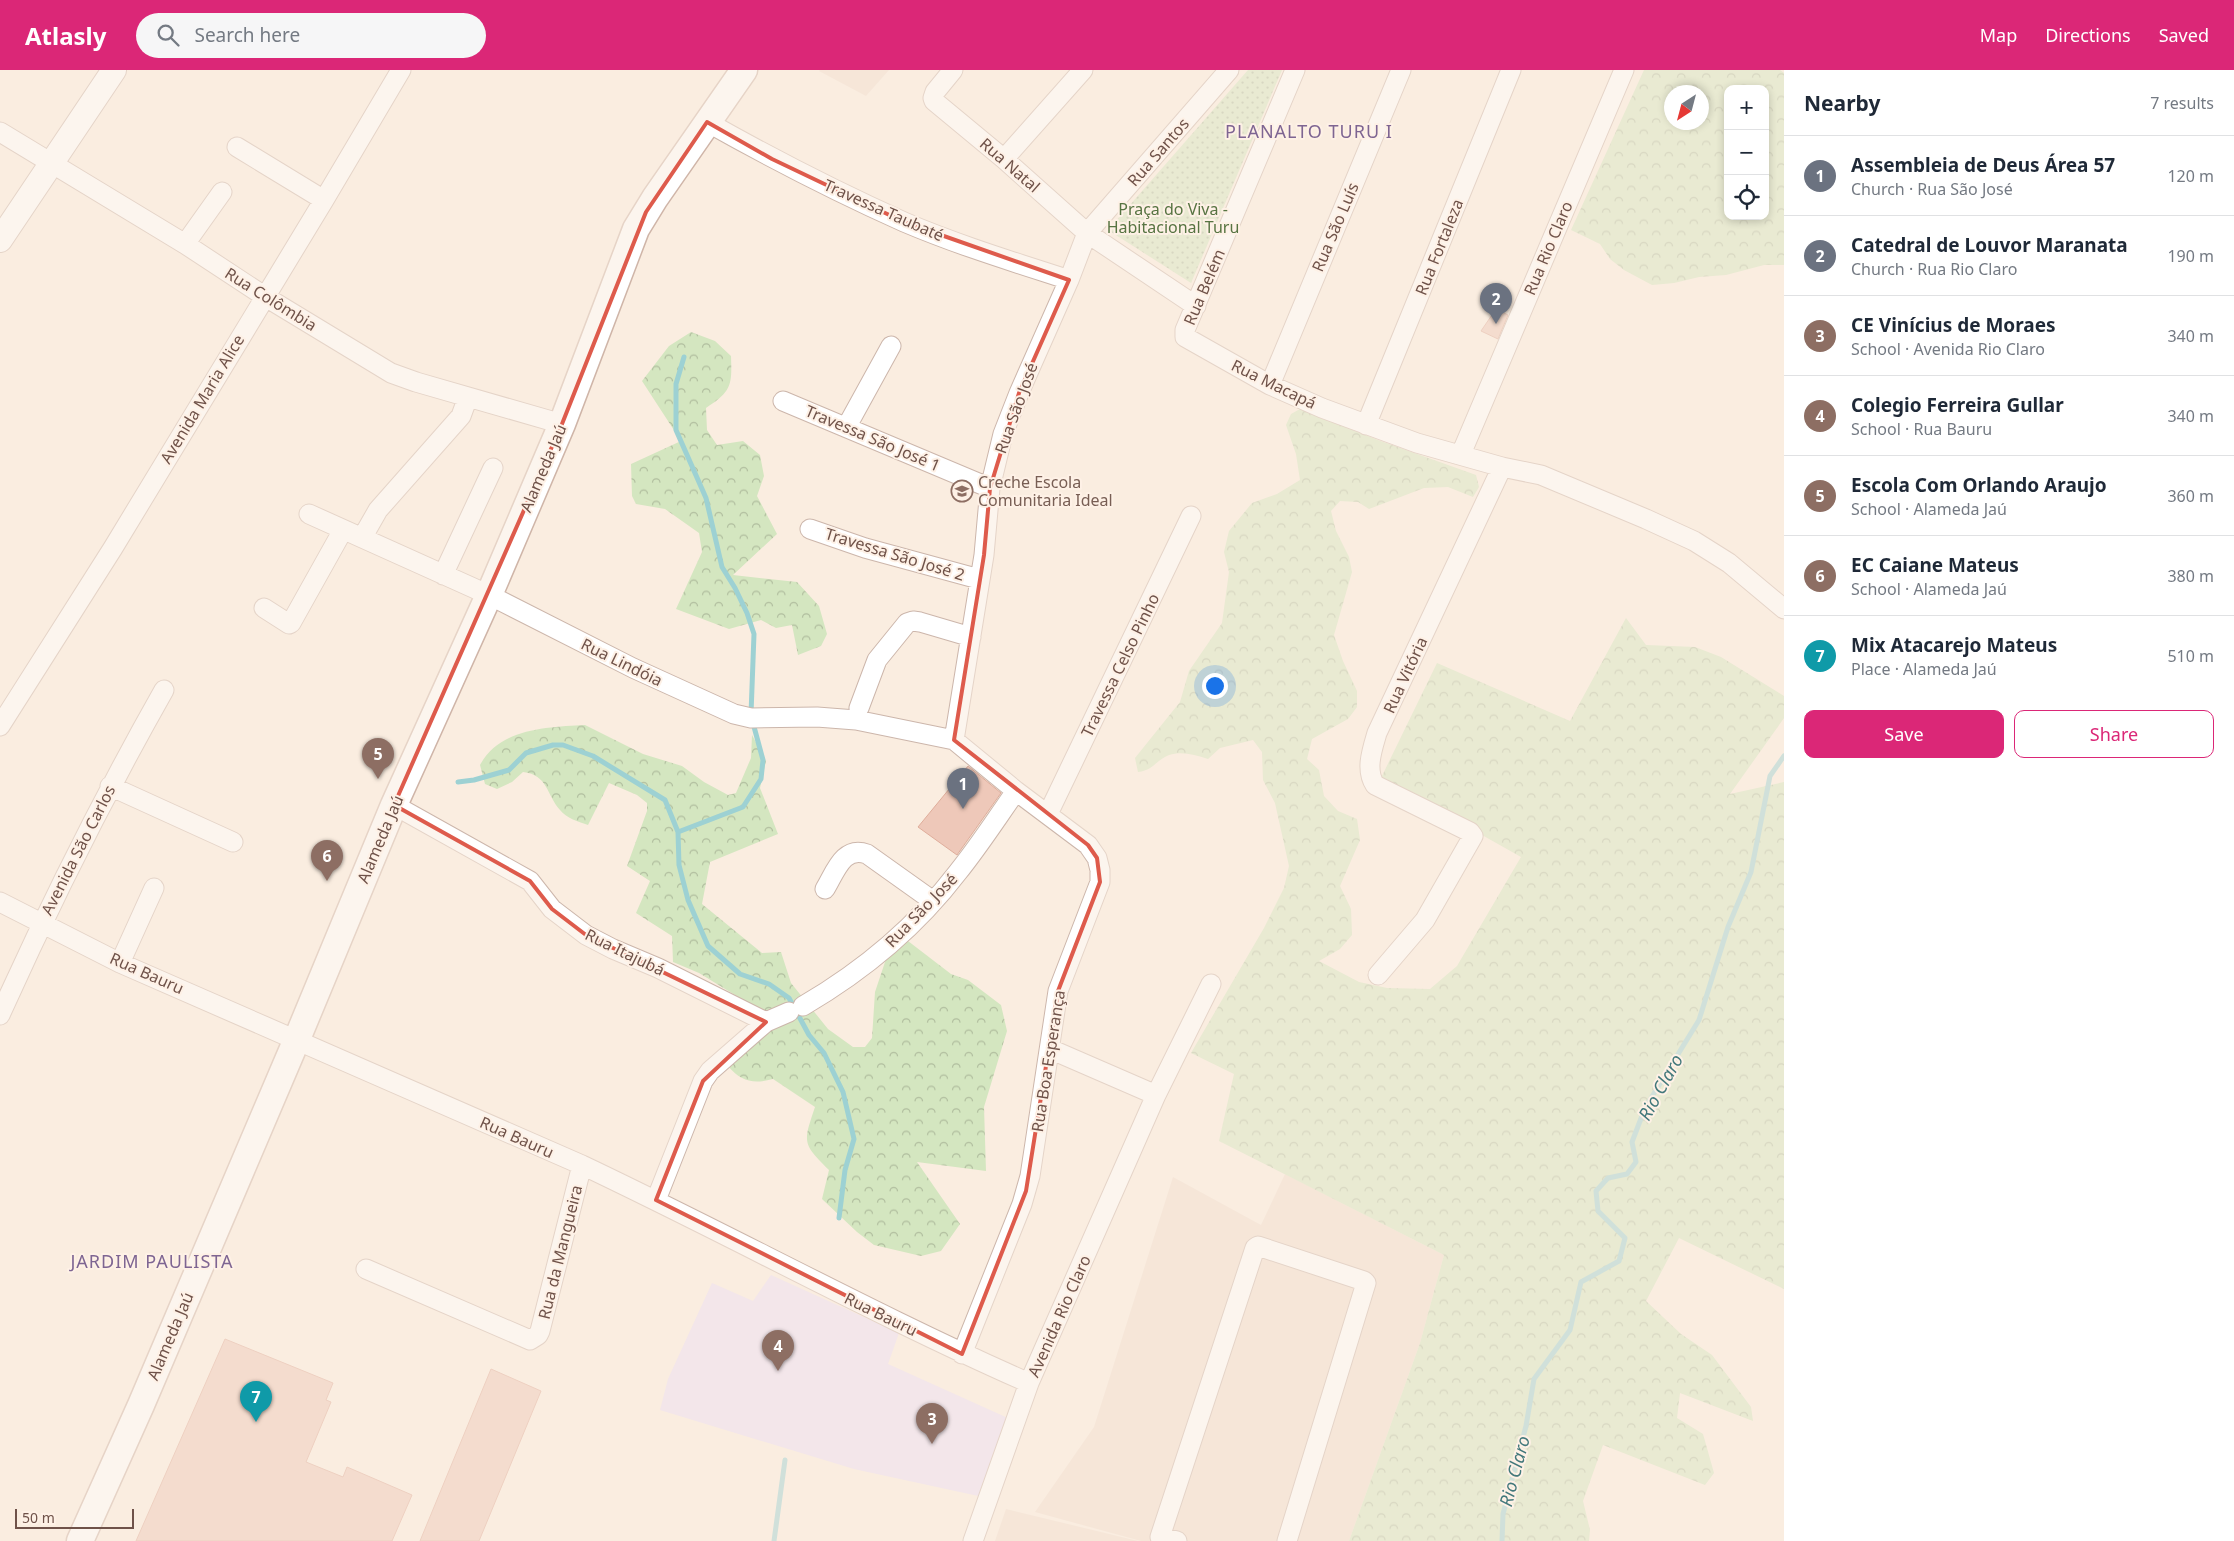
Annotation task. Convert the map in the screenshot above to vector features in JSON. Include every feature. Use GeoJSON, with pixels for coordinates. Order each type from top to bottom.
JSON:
{"type":"FeatureCollection","features":[{"type":"Feature","properties":{"kind":"main road","name":"Alameda Jaú"},"geometry":{"type":"LineString","coordinates":[[80,1541],[141,1405],[298,1039],[394,805],[562,424],[636,229],[655,198],[744,70]]}},
{"type":"Feature","properties":{"kind":"street"},"geometry":{"type":"LineString","coordinates":[[0,240],[114,70]]}},
{"type":"Feature","properties":{"kind":"street","name":"Avenida Maria Alice"},"geometry":{"type":"LineString","coordinates":[[1,722],[113,548],[401,70]]}},
{"type":"Feature","properties":{"kind":"street","name":"Rua Natal"},"geometry":{"type":"LineString","coordinates":[[953,70],[935,92],[933,98],[1087,234]]}},
{"type":"Feature","properties":{"kind":"street"},"geometry":{"type":"LineString","coordinates":[[1004,159],[1083,70]]}},
{"type":"Feature","properties":{"kind":"street","name":"Rua Santos"},"geometry":{"type":"LineString","coordinates":[[1087,234],[1229,70]]}},
{"type":"Feature","properties":{"kind":"street","name":"Rua Belém"},"geometry":{"type":"LineString","coordinates":[[1185,337],[1185,330],[1295,70]]}},
{"type":"Feature","properties":{"kind":"street","name":"Rua São Luís"},"geometry":{"type":"LineString","coordinates":[[1270,384],[1401,70]]}},
{"type":"Feature","properties":{"kind":"street","name":"Rua Fortaleza"},"geometry":{"type":"LineString","coordinates":[[1366,425],[1511,70]]}},
{"type":"Feature","properties":{"kind":"street","name":"Rua Rio Claro"},"geometry":{"type":"LineString","coordinates":[[1461,454],[1624,70]]}},
{"type":"Feature","properties":{"kind":"street","name":"Travessa Taubaté"},"geometry":{"type":"LineString","coordinates":[[707,122],[772,159],[904,222],[964,245],[1069,280]]}},
{"type":"Feature","properties":{"kind":"street","name":"Rua Colômbia"},"geometry":{"type":"LineString","coordinates":[[0,132],[185,244],[264,296],[391,373],[562,424]]}},
{"type":"Feature","properties":{"kind":"street"},"geometry":{"type":"LineString","coordinates":[[237,147],[324,200]]}},
{"type":"Feature","properties":{"kind":"street"},"geometry":{"type":"LineString","coordinates":[[185,244],[222,192]]}},
{"type":"Feature","properties":{"kind":"street"},"geometry":{"type":"LineString","coordinates":[[1087,234],[1196,306]]}},
{"type":"Feature","properties":{"kind":"street","name":"Rua São José"},"geometry":{"type":"LineString","coordinates":[[954,740],[984,555],[990,488],[1004,434],[1019,393],[1069,280],[1087,234]]}},
{"type":"Feature","properties":{"kind":"street","name":"Rua Macapá"},"geometry":{"type":"LineString","coordinates":[[1185,337],[1270,384],[1366,425]]}},
{"type":"Feature","properties":{"kind":"street"},"geometry":{"type":"LineString","coordinates":[[847,426],[892,346]]}},
{"type":"Feature","properties":{"kind":"street"},"geometry":{"type":"LineString","coordinates":[[362,538],[378,510],[461,416],[468,397]]}},
{"type":"Feature","properties":{"kind":"street","name":"Travessa São José 1"},"geometry":{"type":"LineString","coordinates":[[782,401],[847,426],[990,488]]}},
{"type":"Feature","properties":{"kind":"street"},"geometry":{"type":"LineString","coordinates":[[1366,425],[1417,443],[1541,476],[1646,519],[1694,542],[1729,563],[1784,609]]}},
{"type":"Feature","properties":{"kind":"street","name":"Rua Vitória"},"geometry":{"type":"LineString","coordinates":[[1378,975],[1425,920],[1473,836],[1470,832],[1375,785],[1370,776],[1370,766],[1377,733],[1502,467]]}},
{"type":"Feature","properties":{"kind":"street"},"geometry":{"type":"LineString","coordinates":[[443,575],[493,468]]}},
{"type":"Feature","properties":{"kind":"street","name":"Rua Lindóia"},"geometry":{"type":"LineString","coordinates":[[309,514],[488,595],[633,668],[734,714],[751,718],[818,717],[856,720],[954,740]]}},
{"type":"Feature","properties":{"kind":"street","name":"Travessa Celso Pinho"},"geometry":{"type":"LineString","coordinates":[[1048,814],[1191,516]]}},
{"type":"Feature","properties":{"kind":"street","name":"Travessa São José 2"},"geometry":{"type":"LineString","coordinates":[[810,529],[865,548],[979,579]]}},
{"type":"Feature","properties":{"kind":"street"},"geometry":{"type":"LineString","coordinates":[[264,608],[289,624],[291,623],[343,530]]}},
{"type":"Feature","properties":{"kind":"street"},"geometry":{"type":"LineString","coordinates":[[859,708],[877,660],[906,624],[913,621],[920,622],[971,637]]}},
{"type":"Feature","properties":{"kind":"street","name":"Avenida São Carlos"},"geometry":{"type":"LineString","coordinates":[[0,1015],[41,924],[110,786],[164,690]]}},
{"type":"Feature","properties":{"kind":"street","name":"Rua Boa Esperança"},"geometry":{"type":"LineString","coordinates":[[954,740],[1016,791],[1088,845],[1097,858],[1100,870],[1100,882],[1058,991],[1026,1191],[962,1354]]}},
{"type":"Feature","properties":{"kind":"street"},"geometry":{"type":"LineString","coordinates":[[110,786],[233,842]]}},
{"type":"Feature","properties":{"kind":"street","name":"Rua São José"},"geometry":{"type":"LineString","coordinates":[[656,1200],[703,1081],[710,1071],[766,1022],[796,1009],[870,962],[901,935],[958,873],[1016,791]]}},
{"type":"Feature","properties":{"kind":"street","name":"Rua Itajubá"},"geometry":{"type":"LineString","coordinates":[[394,805],[530,881],[552,909],[586,935],[613,950],[658,968],[766,1022]]}},
{"type":"Feature","properties":{"kind":"street"},"geometry":{"type":"LineString","coordinates":[[825,890],[844,857],[850,852],[859,851],[867,854],[933,901]]}},
{"type":"Feature","properties":{"kind":"street"},"geometry":{"type":"LineString","coordinates":[[120,963],[154,888]]}},
{"type":"Feature","properties":{"kind":"street","name":"Rua Bauru"},"geometry":{"type":"LineString","coordinates":[[0,902],[120,963],[298,1039],[656,1200],[782,1266],[962,1354],[1029,1383]]}},
{"type":"Feature","properties":{"kind":"street","name":"Avenida Rio Claro"},"geometry":{"type":"LineString","coordinates":[[974,1541],[1029,1383],[1156,1095],[1211,984]]}},
{"type":"Feature","properties":{"kind":"street"},"geometry":{"type":"LineString","coordinates":[[1050,1049],[1156,1095]]}},
{"type":"Feature","properties":{"kind":"street","name":"Rua da Mangueira"},"geometry":{"type":"LineString","coordinates":[[366,1269],[530,1340],[535,1338],[540,1331],[582,1166]]}},
{"type":"Feature","properties":{"kind":"street"},"geometry":{"type":"LineString","coordinates":[[1177,1541],[1160,1536],[1255,1248],[1262,1246],[1364,1280],[1366,1283],[1287,1541]]}},
{"type":"Feature","properties":{"kind":"highlighted area"},"geometry":{"type":"Polygon","coordinates":[[[707,122],[772,159],[904,222],[1069,280],[1019,393],[990,488],[984,555],[954,740],[1088,845],[1097,858],[1100,882],[1058,991],[1026,1191],[962,1354],[656,1200],[703,1081],[766,1022],[586,935],[552,909],[530,881],[394,805],[562,424],[646,212],[707,122]]]}},
{"type":"Feature","properties":{"kind":"shaded area"},"geometry":{"type":"Polygon","coordinates":[[[820,70],[889,70],[866,96],[820,70]]]}},
{"type":"Feature","properties":{"kind":"shaded area"},"geometry":{"type":"Polygon","coordinates":[[[1285,1174],[1444,1255],[1420,1343],[1349,1541],[1141,1541],[1035,1512],[1094,1427],[1173,1177],[1261,1225],[1285,1174]]]}},
{"type":"Feature","properties":{"kind":"shaded area"},"geometry":{"type":"Polygon","coordinates":[[[771,1275],[899,1333],[888,1364],[1010,1419],[983,1497],[854,1469],[660,1410],[668,1379],[712,1283],[753,1301],[771,1275]]]}},
{"type":"Feature","properties":{"kind":"shaded area"},"geometry":{"type":"Polygon","coordinates":[[[1006,1509],[1138,1541],[995,1541],[1006,1509]]]}},
{"type":"Feature","properties":{"kind":"green space","name":"Praça do Viva - Habitacional Turu"},"geometry":{"type":"Polygon","coordinates":[[[1248,70],[1282,70],[1191,283],[1108,230],[1248,70]]]}},
{"type":"Feature","properties":{"kind":"green space"},"geometry":{"type":"Polygon","coordinates":[[[1644,70],[1780,70],[1784,73],[1784,265],[1764,265],[1726,275],[1699,277],[1674,283],[1652,285],[1624,270],[1610,259],[1600,244],[1571,230],[1644,70]]]}},
{"type":"Feature","properties":{"kind":"green space"},"geometry":{"type":"Polygon","coordinates":[[[691,332],[715,341],[731,356],[729,386],[721,397],[706,408],[707,430],[717,445],[743,441],[760,455],[764,476],[757,496],[777,534],[733,575],[797,582],[819,606],[827,634],[821,646],[798,655],[792,625],[776,628],[761,620],[729,629],[676,609],[702,552],[699,533],[665,509],[636,504],[632,496],[631,464],[681,441],[642,381],[669,346],[691,332]]]}},
{"type":"Feature","properties":{"kind":"green space"},"geometry":{"type":"Polygon","coordinates":[[[1300,409],[1378,440],[1476,475],[1479,487],[1473,497],[1448,487],[1424,488],[1369,509],[1358,502],[1340,501],[1331,511],[1336,531],[1349,557],[1352,572],[1334,635],[1343,661],[1357,691],[1357,707],[1348,719],[1312,739],[1307,759],[1319,770],[1324,796],[1338,811],[1357,819],[1360,840],[1340,886],[1351,909],[1352,935],[1340,949],[1319,961],[1359,982],[1387,988],[1430,989],[1457,966],[1521,857],[1381,778],[1437,663],[1570,721],[1626,618],[1646,645],[1695,647],[1721,657],[1784,696],[1784,718],[1730,794],[1784,782],[1784,1289],[1679,1238],[1646,1301],[1681,1334],[1712,1355],[1751,1407],[1753,1421],[1680,1393],[1677,1418],[1703,1434],[1714,1473],[1705,1485],[1603,1445],[1583,1501],[1590,1530],[1589,1541],[1349,1541],[1420,1343],[1444,1255],[1219,1141],[1234,1074],[1191,1053],[1264,928],[1284,888],[1289,866],[1275,803],[1263,780],[1262,752],[1253,740],[1220,748],[1208,759],[1184,753],[1169,755],[1148,769],[1138,772],[1135,758],[1180,702],[1189,671],[1222,623],[1229,572],[1224,552],[1229,531],[1252,503],[1277,494],[1300,480],[1296,454],[1286,425],[1291,414],[1300,409]]]}},
{"type":"Feature","properties":{"kind":"green space"},"geometry":{"type":"Polygon","coordinates":[[[585,725],[643,754],[682,766],[704,782],[728,795],[736,793],[751,758],[752,735],[766,761],[760,788],[778,834],[710,862],[702,904],[762,953],[781,952],[791,983],[828,1029],[853,1047],[865,1047],[872,1038],[875,992],[886,959],[908,941],[951,974],[968,980],[1001,1005],[1007,1031],[984,1107],[986,1171],[917,1162],[960,1224],[941,1251],[921,1256],[874,1245],[857,1232],[822,1199],[829,1170],[814,1154],[807,1142],[808,1128],[815,1107],[773,1079],[748,1080],[738,1075],[728,1066],[761,1011],[699,973],[673,962],[672,936],[636,913],[650,881],[627,866],[647,811],[647,803],[637,795],[609,783],[588,825],[563,813],[555,804],[542,781],[531,774],[523,772],[512,782],[497,789],[485,784],[480,765],[500,743],[526,732],[585,725]]]}},
{"type":"Feature","properties":{"kind":"building"},"geometry":{"type":"Polygon","coordinates":[[[1496,309],[1508,315],[1498,339],[1481,331],[1496,309]]]}},
{"type":"Feature","properties":{"kind":"building"},"geometry":{"type":"Polygon","coordinates":[[[968,766],[1001,793],[957,855],[918,827],[968,766]]]}},
{"type":"Feature","properties":{"kind":"building"},"geometry":{"type":"Polygon","coordinates":[[[225,1339],[333,1383],[326,1400],[331,1402],[306,1462],[343,1477],[347,1467],[412,1495],[392,1541],[136,1541],[225,1339]]]}},
{"type":"Feature","properties":{"kind":"building"},"geometry":{"type":"Polygon","coordinates":[[[491,1369],[541,1391],[479,1541],[420,1541],[491,1369]]]}},
{"type":"Feature","properties":{"kind":"waterway"},"geometry":{"type":"LineString","coordinates":[[684,357],[676,384],[676,430],[706,498],[722,567],[747,613],[754,634],[751,714]]}},
{"type":"Feature","properties":{"kind":"waterway"},"geometry":{"type":"LineString","coordinates":[[678,832],[743,807],[761,779],[763,760],[753,723]]}},
{"type":"Feature","properties":{"kind":"waterway"},"geometry":{"type":"LineString","coordinates":[[458,782],[474,780],[509,770],[526,753],[553,745],[563,745],[593,756],[665,800],[678,832],[679,865],[688,900],[708,946],[740,974],[769,984],[789,998],[809,1035],[824,1053],[843,1092],[854,1139],[845,1170],[839,1218]]}},
{"type":"Feature","properties":{"kind":"waterway","name":"Rio Claro"},"geometry":{"type":"LineString","coordinates":[[1502,1541],[1503,1514],[1526,1426],[1534,1379],[1570,1330],[1581,1282],[1619,1261],[1625,1238],[1598,1211],[1596,1191],[1608,1178],[1627,1174],[1636,1162],[1632,1142],[1645,1108],[1699,1020],[1728,927],[1751,872],[1770,776],[1784,756]]}},
{"type":"Feature","properties":{"kind":"waterway"},"geometry":{"type":"LineString","coordinates":[[774,1541],[785,1460]]}},
{"type":"Feature","properties":{"kind":"place","name":"Catedral de Louvor Maranata"},"geometry":{"type":"Point","coordinates":[1496,324]}},
{"type":"Feature","properties":{"kind":"place","name":"Creche Escola Comunitaria Ideal"},"geometry":{"type":"Point","coordinates":[962,491]}},
{"type":"Feature","properties":{"kind":"place","name":"Escola Com Orlando Araujo"},"geometry":{"type":"Point","coordinates":[378,779]}},
{"type":"Feature","properties":{"kind":"place","name":"Assembleia de Deus Área 57"},"geometry":{"type":"Point","coordinates":[963,809]}},
{"type":"Feature","properties":{"kind":"place","name":"EC Caiane Mateus"},"geometry":{"type":"Point","coordinates":[327,881]}},
{"type":"Feature","properties":{"kind":"place","name":"Colegio Ferreira Gullar"},"geometry":{"type":"Point","coordinates":[778,1371]}},
{"type":"Feature","properties":{"kind":"place","name":"Mix Atacarejo Mateus"},"geometry":{"type":"Point","coordinates":[256,1422]}},
{"type":"Feature","properties":{"kind":"place","name":"CE Vinícius de Moraes"},"geometry":{"type":"Point","coordinates":[932,1444]}},
{"type":"Feature","properties":{"kind":"district","name":"PLANALTO TURU I"},"geometry":{"type":"Point","coordinates":[1309,131]}},
{"type":"Feature","properties":{"kind":"district","name":"JARDIM PAULISTA"},"geometry":{"type":"Point","coordinates":[152,1261]}}]}
